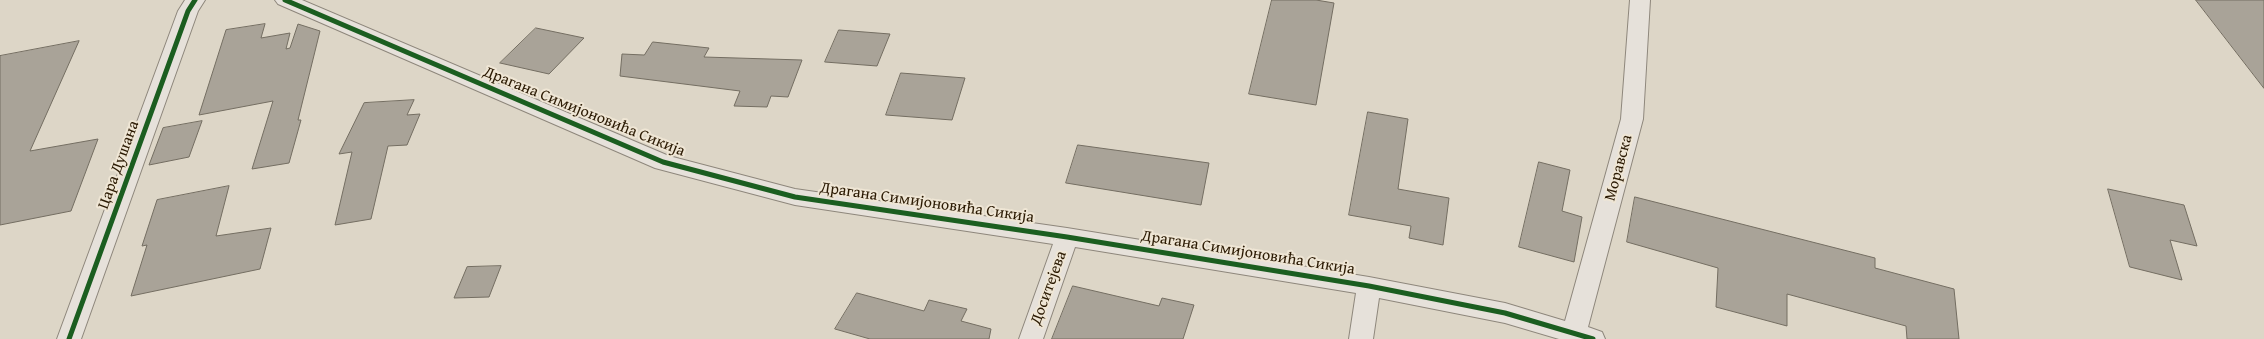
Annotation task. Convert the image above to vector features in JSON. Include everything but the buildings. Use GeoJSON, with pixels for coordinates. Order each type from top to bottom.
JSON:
{"type":"FeatureCollection","features":[{"type":"Feature","properties":{"kind":"street","name":"Цара Душана"},"geometry":{"type":"LineString","coordinates":[[69,339],[188,11],[194,0]]}},
{"type":"Feature","properties":{"kind":"street","name":"Драгана Симијоновића Сикија"},"geometry":{"type":"LineString","coordinates":[[285,0],[664,162],[795,197],[1067,237],[1369,286],[1505,313],[1584,336]]}},
{"type":"Feature","properties":{"kind":"street","name":"Моравска"},"geometry":{"type":"LineString","coordinates":[[1584,336],[1632,120],[1640,0]]}},
{"type":"Feature","properties":{"kind":"street","name":"Доситејева"},"geometry":{"type":"LineString","coordinates":[[1031,339],[1067,237]]}},
{"type":"Feature","properties":{"kind":"street"},"geometry":{"type":"LineString","coordinates":[[1361,339],[1369,286]]}},
{"type":"Feature","properties":{"kind":"cycle path"},"geometry":{"type":"LineString","coordinates":[[69,339],[188,11],[195,0]]}},
{"type":"Feature","properties":{"kind":"cycle path"},"geometry":{"type":"LineString","coordinates":[[285,0],[663,162],[795,197],[1067,237],[1369,286],[1505,313],[1593,339]]}}]}
